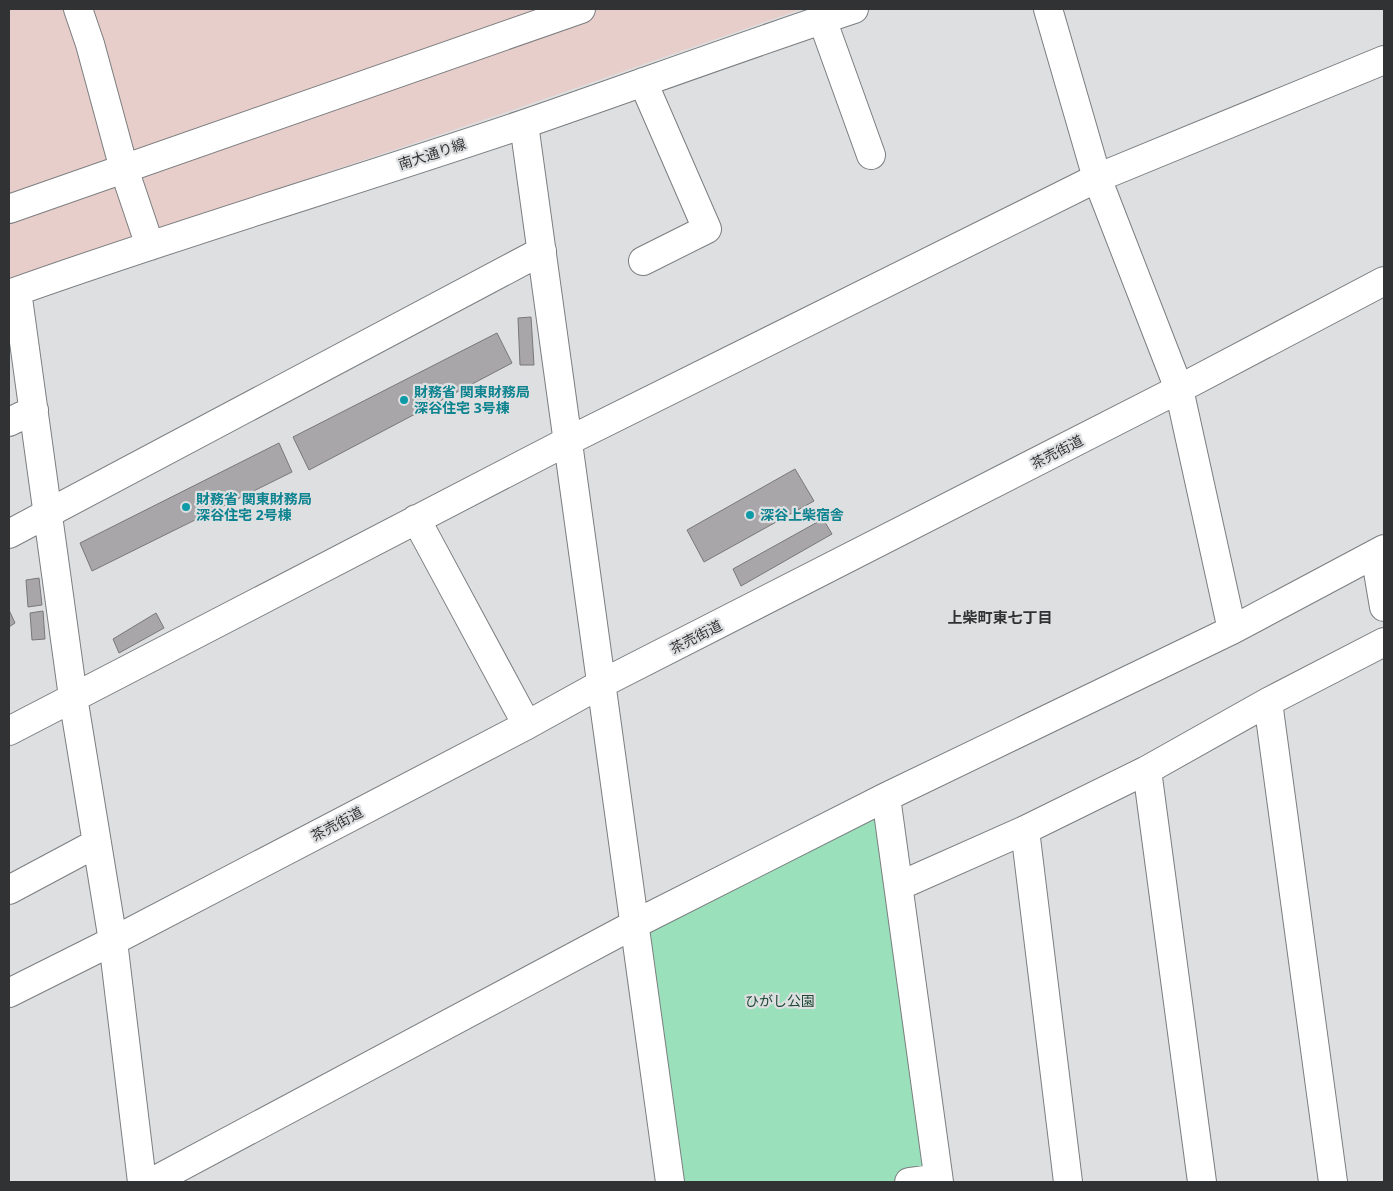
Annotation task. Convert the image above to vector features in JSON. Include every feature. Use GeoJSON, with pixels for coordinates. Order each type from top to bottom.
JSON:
{"type":"FeatureCollection","features":[{"type":"Feature","properties":{"kind":"street"},"geometry":{"type":"LineString","coordinates":[[78,9],[90,44],[124,169],[150,246]]}},
{"type":"Feature","properties":{"kind":"street"},"geometry":{"type":"LineString","coordinates":[[9,209],[581,9]]}},
{"type":"Feature","properties":{"kind":"street","name":"南大通り線"},"geometry":{"type":"LineString","coordinates":[[13,293],[150,246],[524,124],[763,39],[854,9]]}},
{"type":"Feature","properties":{"kind":"street"},"geometry":{"type":"LineString","coordinates":[[1048,9],[1097,178],[1179,389],[1232,630]]}},
{"type":"Feature","properties":{"kind":"street"},"geometry":{"type":"LineString","coordinates":[[822,19],[871,155]]}},
{"type":"Feature","properties":{"kind":"street"},"geometry":{"type":"LineString","coordinates":[[9,731],[568,441],[1097,178],[1384,60]]}},
{"type":"Feature","properties":{"kind":"street"},"geometry":{"type":"LineString","coordinates":[[643,82],[707,229],[643,261]]}},
{"type":"Feature","properties":{"kind":"street"},"geometry":{"type":"LineString","coordinates":[[524,124],[670,1182]]}},
{"type":"Feature","properties":{"kind":"street"},"geometry":{"type":"LineString","coordinates":[[9,534],[48,515],[542,251]]}},
{"type":"Feature","properties":{"kind":"street","name":"茶売街道"},"geometry":{"type":"LineString","coordinates":[[9,993],[113,941],[602,684],[1384,282]]}},
{"type":"Feature","properties":{"kind":"street"},"geometry":{"type":"LineString","coordinates":[[13,293],[34,410],[73,697],[113,941],[142,1182]]}},
{"type":"Feature","properties":{"kind":"street"},"geometry":{"type":"LineString","coordinates":[[9,422],[34,410]]}},
{"type":"Feature","properties":{"kind":"street"},"geometry":{"type":"LineString","coordinates":[[416,519],[527,725]]}},
{"type":"Feature","properties":{"kind":"street"},"geometry":{"type":"LineString","coordinates":[[152,1182],[635,924],[886,796],[1232,630],[1380,552],[1384,607]]}},
{"type":"Feature","properties":{"kind":"street"},"geometry":{"type":"LineString","coordinates":[[899,886],[1025,830],[1147,770],[1268,702],[1384,642]]}},
{"type":"Feature","properties":{"kind":"street"},"geometry":{"type":"LineString","coordinates":[[1268,702],[1332,1182]]}},
{"type":"Feature","properties":{"kind":"street"},"geometry":{"type":"LineString","coordinates":[[1147,770],[1202,1182]]}},
{"type":"Feature","properties":{"kind":"street"},"geometry":{"type":"LineString","coordinates":[[886,796],[938,1180],[909,1182]]}},
{"type":"Feature","properties":{"kind":"street"},"geometry":{"type":"LineString","coordinates":[[1025,830],[1068,1182]]}},
{"type":"Feature","properties":{"kind":"street"},"geometry":{"type":"LineString","coordinates":[[9,890],[97,843]]}},
{"type":"Feature","properties":{"kind":"shaded area"},"geometry":{"type":"Polygon","coordinates":[[[9,9],[802,9],[510,111],[9,279],[9,9]]]}},
{"type":"Feature","properties":{"kind":"green space","name":"ひがし公園"},"geometry":{"type":"Polygon","coordinates":[[[886,797],[938,1178],[909,1182],[670,1182],[635,924],[886,797]]]}},
{"type":"Feature","properties":{"kind":"building"},"geometry":{"type":"Polygon","coordinates":[[[531,317],[534,365],[520,365],[518,318],[531,317]]]}},
{"type":"Feature","properties":{"kind":"building","name":"財務省 関東財務局 深谷住宅 3号棟"},"geometry":{"type":"Polygon","coordinates":[[[497,333],[512,363],[309,470],[293,437],[497,333]]]}},
{"type":"Feature","properties":{"kind":"building","name":"財務省 関東財務局 深谷住宅 2号棟"},"geometry":{"type":"Polygon","coordinates":[[[279,443],[292,472],[92,571],[80,543],[279,443]]]}},
{"type":"Feature","properties":{"kind":"building","name":"深谷上柴宿舎"},"geometry":{"type":"Polygon","coordinates":[[[795,469],[814,501],[704,562],[687,530],[795,469]]]}},
{"type":"Feature","properties":{"kind":"building"},"geometry":{"type":"Polygon","coordinates":[[[823,519],[832,534],[741,586],[733,569],[823,519]]]}},
{"type":"Feature","properties":{"kind":"building"},"geometry":{"type":"Polygon","coordinates":[[[39,578],[42,605],[28,607],[26,580],[39,578]]]}},
{"type":"Feature","properties":{"kind":"building"},"geometry":{"type":"Polygon","coordinates":[[[9,610],[15,623],[9,627],[9,610]]]}},
{"type":"Feature","properties":{"kind":"building"},"geometry":{"type":"Polygon","coordinates":[[[43,611],[45,639],[32,640],[30,613],[43,611]]]}},
{"type":"Feature","properties":{"kind":"building"},"geometry":{"type":"Polygon","coordinates":[[[156,613],[164,628],[119,653],[113,639],[156,613]]]}},
{"type":"Feature","properties":{"kind":"place","name":"財務省 関東財務局 深谷住宅 3号棟"},"geometry":{"type":"Point","coordinates":[404,400]}},
{"type":"Feature","properties":{"kind":"place","name":"財務省 関東財務局 深谷住宅 2号棟"},"geometry":{"type":"Point","coordinates":[186,507]}},
{"type":"Feature","properties":{"kind":"place","name":"深谷上柴宿舎"},"geometry":{"type":"Point","coordinates":[750,515]}},
{"type":"Feature","properties":{"kind":"district","name":"上柴町東七丁目"},"geometry":{"type":"Point","coordinates":[1000,618]}}]}
